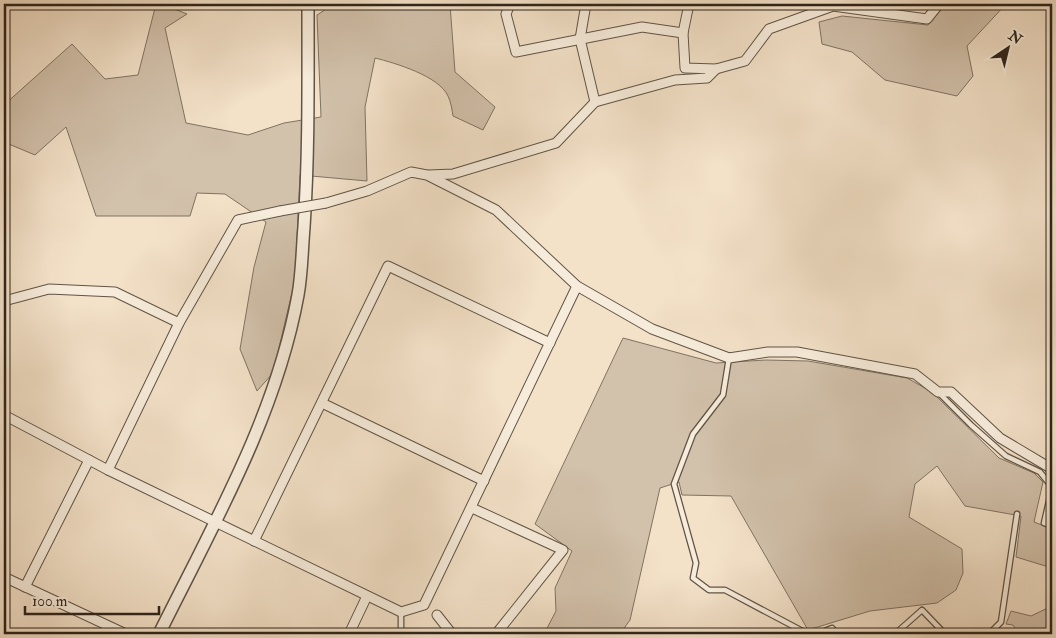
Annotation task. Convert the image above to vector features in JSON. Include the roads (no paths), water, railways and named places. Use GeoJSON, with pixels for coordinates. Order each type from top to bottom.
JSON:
{"type":"FeatureCollection","features":[{"type":"Feature","properties":{"kind":"street"},"geometry":{"type":"LineString","coordinates":[[159,634],[249,450],[273,391],[299,294],[306,189],[308,4]]}},
{"type":"Feature","properties":{"kind":"street"},"geometry":{"type":"LineString","coordinates":[[510,4],[506,14],[516,52],[642,27],[683,33]]}},
{"type":"Feature","properties":{"kind":"street"},"geometry":{"type":"LineString","coordinates":[[586,4],[580,39],[595,102]]}},
{"type":"Feature","properties":{"kind":"street"},"geometry":{"type":"LineString","coordinates":[[689,4],[683,33],[685,68],[716,69],[745,61],[769,29],[833,5],[927,19],[939,4]]}},
{"type":"Feature","properties":{"kind":"street"},"geometry":{"type":"LineString","coordinates":[[108,470],[179,323],[238,220],[326,203],[367,191],[411,172],[427,175],[453,174],[556,143],[595,102],[676,80],[707,78],[716,69]]}},
{"type":"Feature","properties":{"kind":"street"},"geometry":{"type":"LineString","coordinates":[[427,175],[496,210],[577,286],[652,329],[729,358],[768,352],[797,352],[915,374],[938,392],[952,392],[1000,438],[1052,469]]}},
{"type":"Feature","properties":{"kind":"street"},"geometry":{"type":"LineString","coordinates":[[254,541],[388,266],[550,343]]}},
{"type":"Feature","properties":{"kind":"street"},"geometry":{"type":"LineString","coordinates":[[4,415],[108,470],[400,612],[424,605],[577,286]]}},
{"type":"Feature","properties":{"kind":"street"},"geometry":{"type":"LineString","coordinates":[[4,301],[49,289],[115,292],[179,323]]}},
{"type":"Feature","properties":{"kind":"street"},"geometry":{"type":"LineString","coordinates":[[322,402],[484,481]]}},
{"type":"Feature","properties":{"kind":"street"},"geometry":{"type":"LineString","coordinates":[[25,587],[89,460]]}},
{"type":"Feature","properties":{"kind":"street"},"geometry":{"type":"LineString","coordinates":[[472,508],[563,550],[496,634]]}},
{"type":"Feature","properties":{"kind":"street"},"geometry":{"type":"LineString","coordinates":[[4,577],[126,634]]}},
{"type":"Feature","properties":{"kind":"street"},"geometry":{"type":"LineString","coordinates":[[349,634],[367,596]]}},
{"type":"Feature","properties":{"kind":"street"},"geometry":{"type":"LineString","coordinates":[[437,615],[452,634]]}},
{"type":"Feature","properties":{"kind":"lane"},"geometry":{"type":"LineString","coordinates":[[729,358],[723,395],[693,434],[674,484],[696,563],[693,578],[709,590],[725,590],[808,634]]}},
{"type":"Feature","properties":{"kind":"lane"},"geometry":{"type":"LineString","coordinates":[[938,392],[1006,456],[1040,472],[1052,488],[1044,523],[1052,526]]}},
{"type":"Feature","properties":{"kind":"lane"},"geometry":{"type":"LineString","coordinates":[[989,634],[1001,622],[1018,514]]}},
{"type":"Feature","properties":{"kind":"lane"},"geometry":{"type":"LineString","coordinates":[[895,634],[922,610],[945,634]]}},
{"type":"Feature","properties":{"kind":"lane"},"geometry":{"type":"LineString","coordinates":[[400,612],[401,634]]}},
{"type":"Feature","properties":{"kind":"lane"},"geometry":{"type":"LineString","coordinates":[[817,634],[832,628],[837,634]]}}]}
